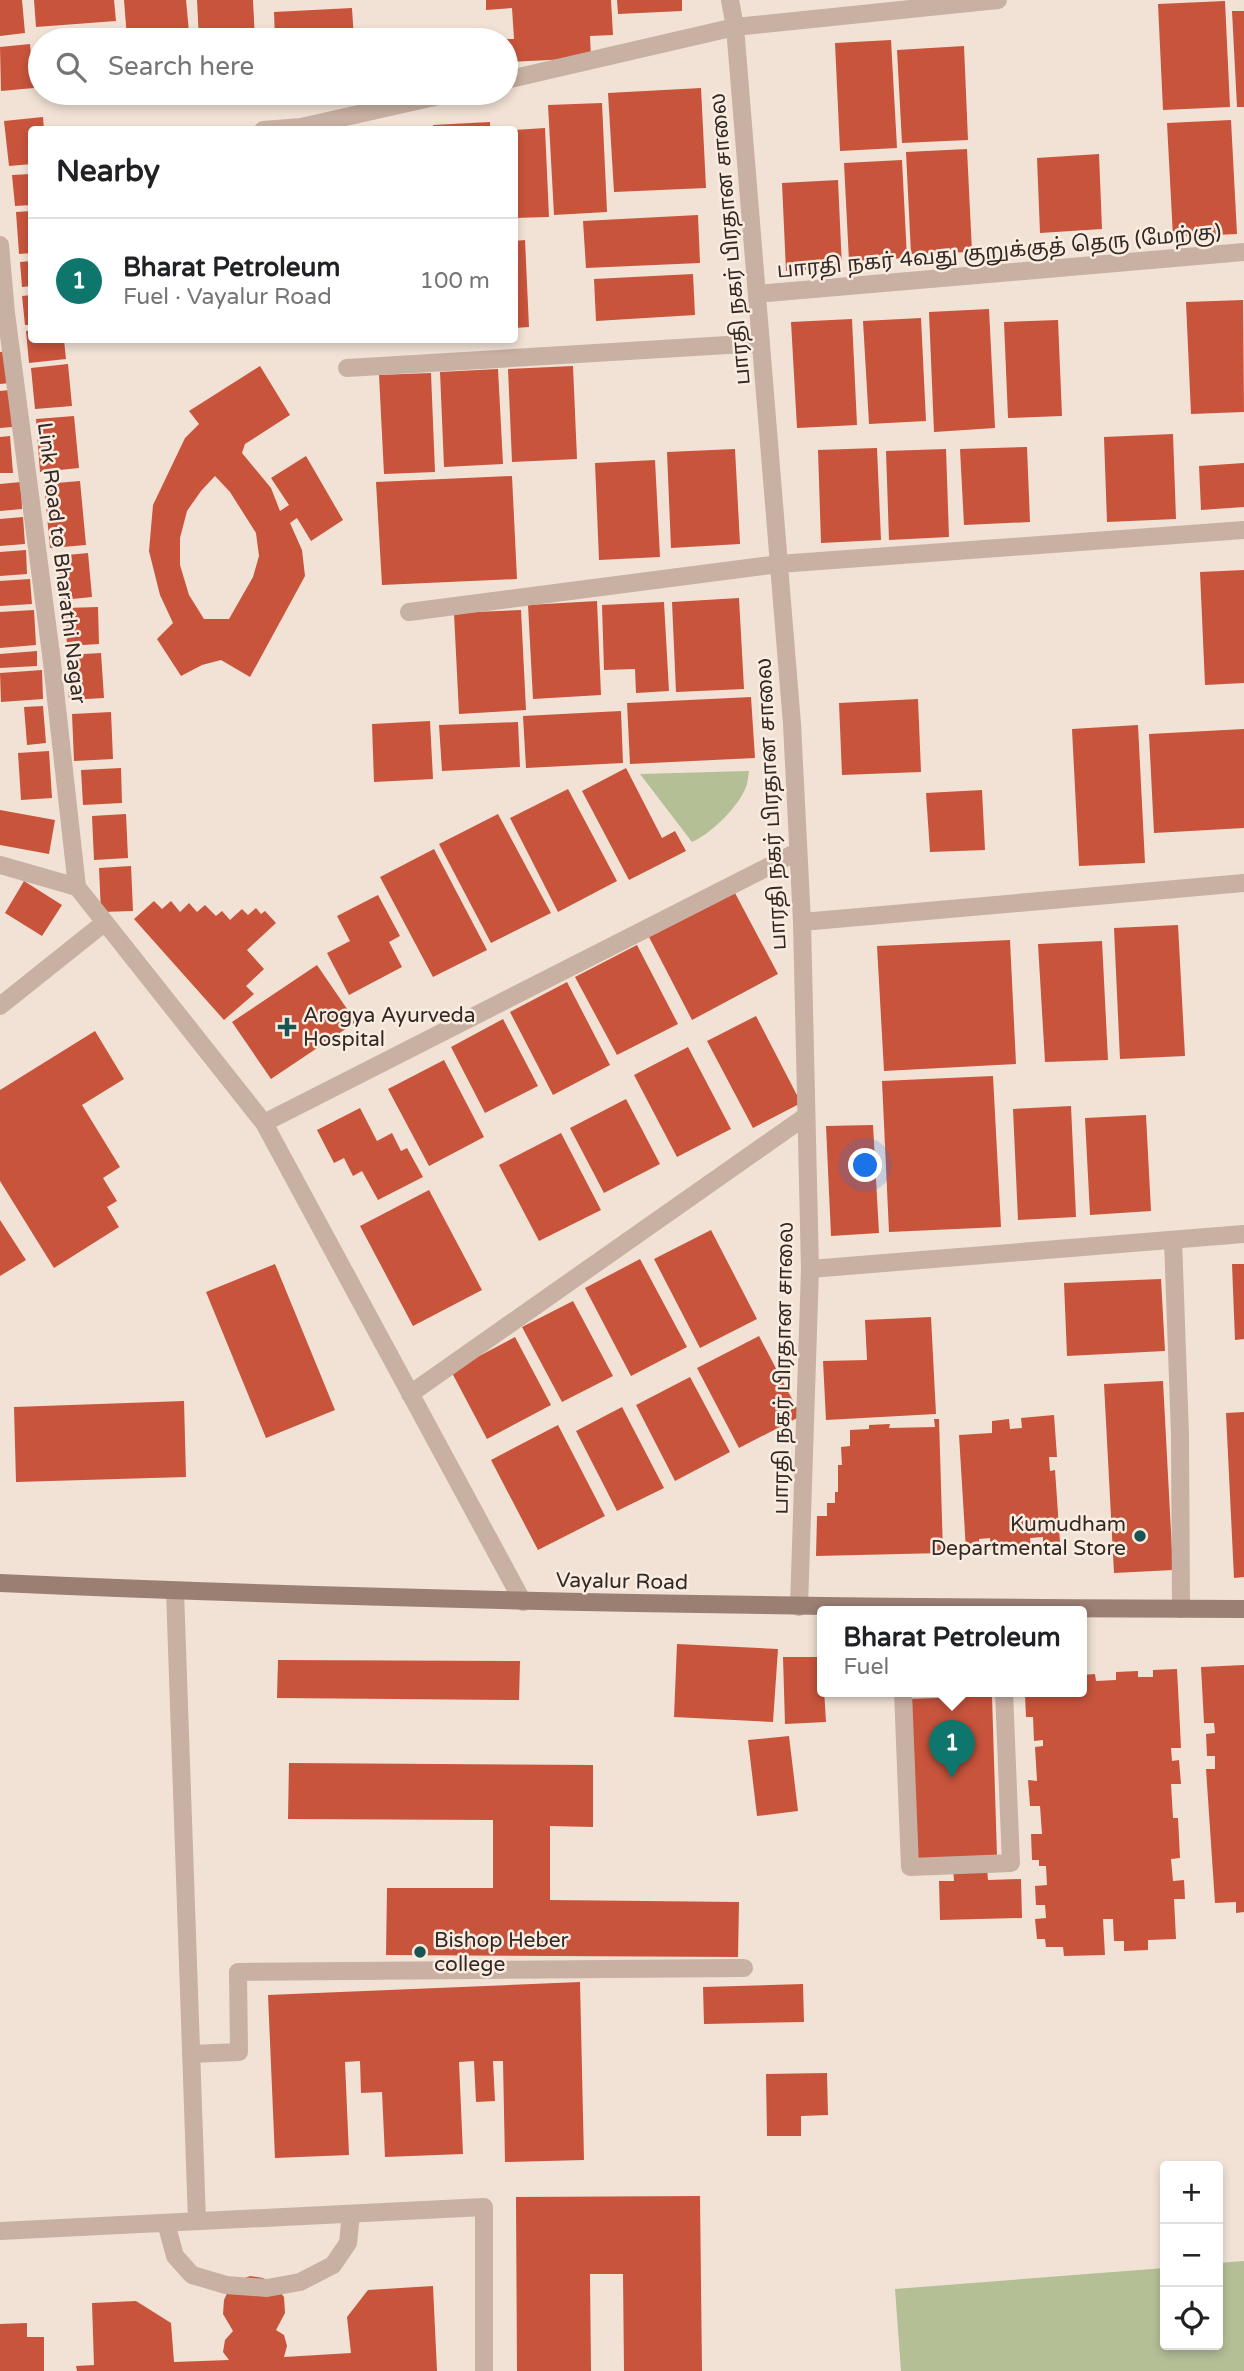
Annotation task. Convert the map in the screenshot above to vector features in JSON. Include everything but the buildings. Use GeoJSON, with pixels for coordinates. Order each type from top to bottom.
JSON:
{"type":"FeatureCollection","features":[{"type":"Feature","properties":{"kind":"main road","name":"Vayalur Road"},"geometry":{"type":"LineString","coordinates":[[0,1583],[523,1602],[817,1607]]}},
{"type":"Feature","properties":{"kind":"main road","name":"Vayalur Road"},"geometry":{"type":"LineString","coordinates":[[1087,1610],[1244,1609]]}},
{"type":"Feature","properties":{"kind":"street","name":"பாரதி நகர் பிரதான சாலை"},"geometry":{"type":"LineString","coordinates":[[730,0],[735,27],[792,724],[802,922],[810,1269],[799,1607]]}},
{"type":"Feature","properties":{"kind":"street"},"geometry":{"type":"LineString","coordinates":[[518,77],[735,27],[998,0]]}},
{"type":"Feature","properties":{"kind":"street"},"geometry":{"type":"LineString","coordinates":[[305,126],[399,105]]}},
{"type":"Feature","properties":{"kind":"street","name":"Link Road to Bharathi Nagar"},"geometry":{"type":"LineString","coordinates":[[0,245],[6,313],[51,654],[77,887]]}},
{"type":"Feature","properties":{"kind":"street","name":"பாரதி நகர் 4வது குறுக்குத் தெரு (மேற்கு)"},"geometry":{"type":"LineString","coordinates":[[757,294],[1244,253]]}},
{"type":"Feature","properties":{"kind":"street"},"geometry":{"type":"LineString","coordinates":[[347,368],[761,343]]}},
{"type":"Feature","properties":{"kind":"street"},"geometry":{"type":"LineString","coordinates":[[409,612],[779,564],[1244,530]]}},
{"type":"Feature","properties":{"kind":"street"},"geometry":{"type":"LineString","coordinates":[[264,1123],[797,852]]}},
{"type":"Feature","properties":{"kind":"street"},"geometry":{"type":"LineString","coordinates":[[0,865],[77,887],[264,1123],[523,1602]]}},
{"type":"Feature","properties":{"kind":"street"},"geometry":{"type":"LineString","coordinates":[[802,922],[1244,883]]}},
{"type":"Feature","properties":{"kind":"street"},"geometry":{"type":"LineString","coordinates":[[0,1006],[104,923]]}},
{"type":"Feature","properties":{"kind":"street"},"geometry":{"type":"LineString","coordinates":[[410,1394],[806,1116]]}},
{"type":"Feature","properties":{"kind":"street"},"geometry":{"type":"LineString","coordinates":[[810,1269],[1244,1234]]}},
{"type":"Feature","properties":{"kind":"street"},"geometry":{"type":"LineString","coordinates":[[1173,1240],[1180,1435],[1181,1609]]}},
{"type":"Feature","properties":{"kind":"street"},"geometry":{"type":"LineString","coordinates":[[175,1591],[197,2221]]}},
{"type":"Feature","properties":{"kind":"street"},"geometry":{"type":"LineString","coordinates":[[903,1697],[909,1867],[1011,1863],[1004,1697]]}},
{"type":"Feature","properties":{"kind":"street"},"geometry":{"type":"LineString","coordinates":[[191,2054],[239,2052],[238,1972],[744,1968]]}},
{"type":"Feature","properties":{"kind":"street"},"geometry":{"type":"LineString","coordinates":[[0,2231],[484,2207],[484,2371]]}},
{"type":"Feature","properties":{"kind":"street"},"geometry":{"type":"LineString","coordinates":[[166,2223],[175,2256],[192,2276],[226,2285],[267,2288],[300,2283],[333,2265],[348,2243],[351,2214]]}},
{"type":"Feature","properties":{"kind":"green space"},"geometry":{"type":"Polygon","coordinates":[[[749,771],[746,787],[731,811],[716,826],[692,842],[640,774],[749,771]]]}},
{"type":"Feature","properties":{"kind":"green space"},"geometry":{"type":"Polygon","coordinates":[[[1244,2261],[1244,2371],[901,2371],[895,2289],[1160,2268],[1160,2350],[1223,2350],[1223,2263],[1244,2261]]]}},
{"type":"Feature","properties":{"kind":"place","name":"Arogya Ayurveda Hospital"},"geometry":{"type":"Point","coordinates":[287,1027]}},
{"type":"Feature","properties":{"kind":"place","name":"Kumudham Departmental Store"},"geometry":{"type":"Point","coordinates":[1140,1536]}},
{"type":"Feature","properties":{"kind":"place","name":"Bharat Petroleum"},"geometry":{"type":"Point","coordinates":[952,1778]}},
{"type":"Feature","properties":{"kind":"place","name":"Bishop Heber college"},"geometry":{"type":"Point","coordinates":[420,1952]}}]}
